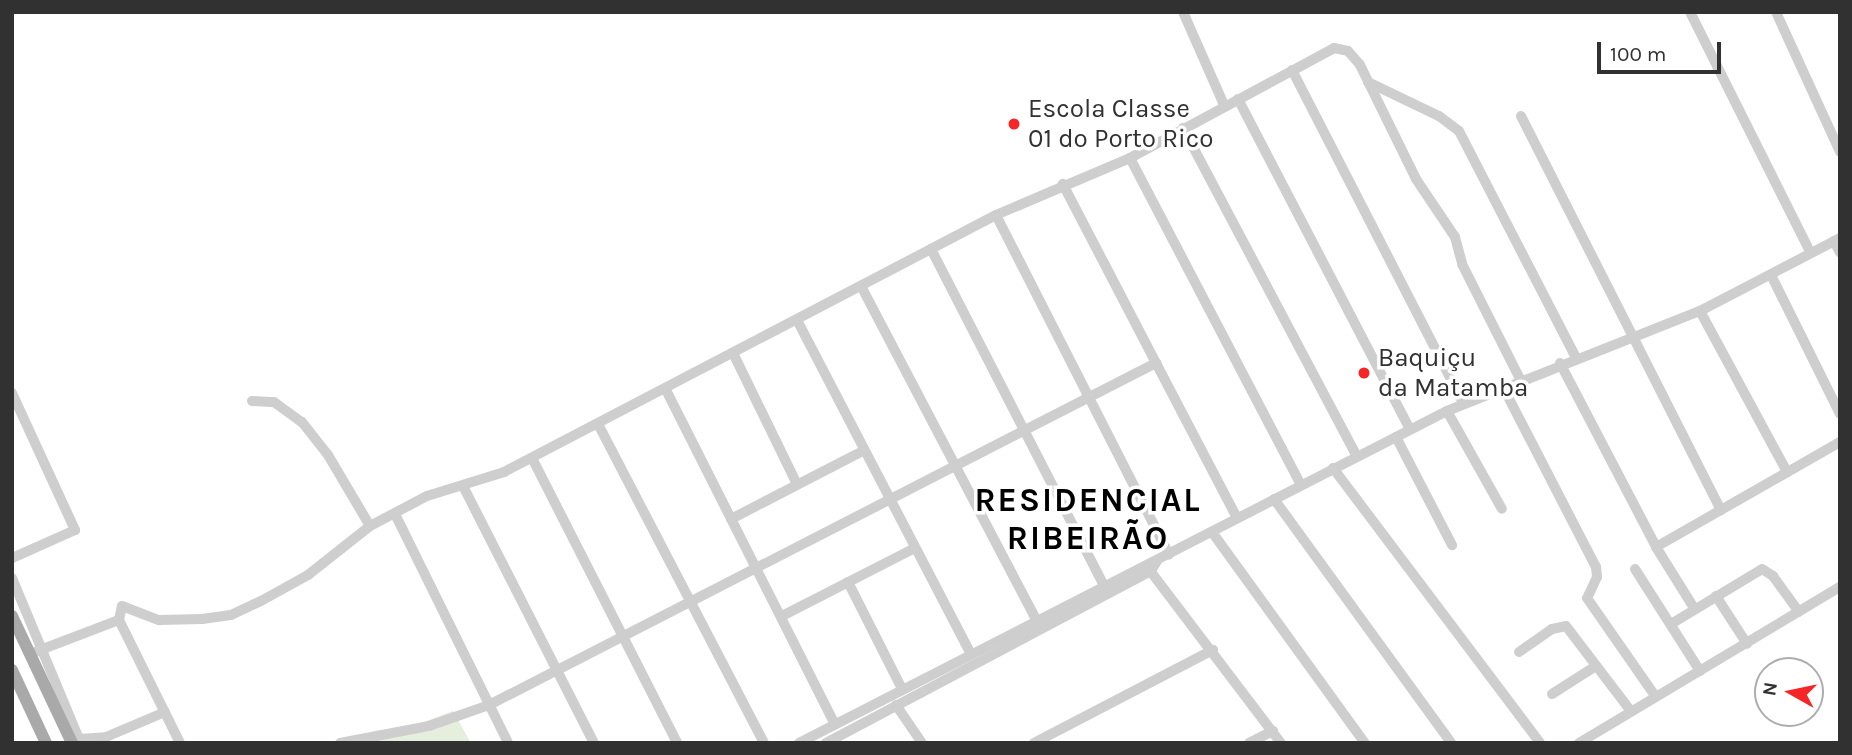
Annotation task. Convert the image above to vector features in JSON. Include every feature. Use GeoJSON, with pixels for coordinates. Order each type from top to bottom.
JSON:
{"type":"FeatureCollection","features":[{"type":"Feature","properties":{"kind":"main road"},"geometry":{"type":"LineString","coordinates":[[12,616],[35,652],[72,743]]}},
{"type":"Feature","properties":{"kind":"main road"},"geometry":{"type":"LineString","coordinates":[[12,670],[46,743]]}},
{"type":"Feature","properties":{"kind":"street"},"geometry":{"type":"LineString","coordinates":[[1183,12],[1224,106]]}},
{"type":"Feature","properties":{"kind":"street"},"geometry":{"type":"LineString","coordinates":[[1690,12],[1810,252]]}},
{"type":"Feature","properties":{"kind":"street"},"geometry":{"type":"LineString","coordinates":[[1776,12],[1840,152]]}},
{"type":"Feature","properties":{"kind":"street"},"geometry":{"type":"LineString","coordinates":[[180,743],[119,620],[122,606],[159,620],[231,614],[308,575],[370,526],[427,496],[463,486],[532,458],[996,215],[1063,184],[1130,158],[1327,50],[1341,48],[1354,57],[1416,179],[1455,237],[1465,271],[1520,379]]}},
{"type":"Feature","properties":{"kind":"street"},"geometry":{"type":"LineString","coordinates":[[1292,70],[1463,403]]}},
{"type":"Feature","properties":{"kind":"street"},"geometry":{"type":"LineString","coordinates":[[1368,82],[1430,111],[1459,131],[1576,358]]}},
{"type":"Feature","properties":{"kind":"street"},"geometry":{"type":"LineString","coordinates":[[1238,99],[1410,429]]}},
{"type":"Feature","properties":{"kind":"street"},"geometry":{"type":"LineString","coordinates":[[1521,116],[1630,340],[1721,510]]}},
{"type":"Feature","properties":{"kind":"street"},"geometry":{"type":"LineString","coordinates":[[1183,128],[1357,456]]}},
{"type":"Feature","properties":{"kind":"street"},"geometry":{"type":"LineString","coordinates":[[1130,158],[1301,485]]}},
{"type":"Feature","properties":{"kind":"street"},"geometry":{"type":"LineString","coordinates":[[1063,184],[1237,518]]}},
{"type":"Feature","properties":{"kind":"street"},"geometry":{"type":"LineString","coordinates":[[996,215],[1169,554]]}},
{"type":"Feature","properties":{"kind":"street"},"geometry":{"type":"LineString","coordinates":[[826,743],[1169,554],[1463,403],[1560,363],[1630,340],[1700,311],[1837,239],[1840,253]]}},
{"type":"Feature","properties":{"kind":"street"},"geometry":{"type":"LineString","coordinates":[[931,249],[1022,431],[1104,585]]}},
{"type":"Feature","properties":{"kind":"street"},"geometry":{"type":"LineString","coordinates":[[1772,275],[1840,414]]}},
{"type":"Feature","properties":{"kind":"street"},"geometry":{"type":"LineString","coordinates":[[861,286],[1037,619]]}},
{"type":"Feature","properties":{"kind":"street"},"geometry":{"type":"LineString","coordinates":[[1700,311],[1787,472]]}},
{"type":"Feature","properties":{"kind":"street"},"geometry":{"type":"LineString","coordinates":[[797,320],[863,452],[890,498],[971,654]]}},
{"type":"Feature","properties":{"kind":"street"},"geometry":{"type":"LineString","coordinates":[[733,353],[797,484]]}},
{"type":"Feature","properties":{"kind":"street"},"geometry":{"type":"LineString","coordinates":[[340,743],[429,726],[489,705],[956,463],[1156,363]]}},
{"type":"Feature","properties":{"kind":"street"},"geometry":{"type":"LineString","coordinates":[[1560,363],[1656,547],[1694,608]]}},
{"type":"Feature","properties":{"kind":"street"},"geometry":{"type":"LineString","coordinates":[[1503,387],[1596,567],[1597,577],[1587,598],[1655,696]]}},
{"type":"Feature","properties":{"kind":"street"},"geometry":{"type":"LineString","coordinates":[[665,388],[835,723]]}},
{"type":"Feature","properties":{"kind":"street"},"geometry":{"type":"LineString","coordinates":[[12,393],[75,530],[12,558]]}},
{"type":"Feature","properties":{"kind":"street"},"geometry":{"type":"LineString","coordinates":[[253,401],[274,402],[302,422],[328,455],[370,526]]}},
{"type":"Feature","properties":{"kind":"street"},"geometry":{"type":"LineString","coordinates":[[1447,411],[1502,509]]}},
{"type":"Feature","properties":{"kind":"street"},"geometry":{"type":"LineString","coordinates":[[598,424],[764,743]]}},
{"type":"Feature","properties":{"kind":"street"},"geometry":{"type":"LineString","coordinates":[[1396,437],[1452,545]]}},
{"type":"Feature","properties":{"kind":"street"},"geometry":{"type":"LineString","coordinates":[[1656,547],[1840,442]]}},
{"type":"Feature","properties":{"kind":"street"},"geometry":{"type":"LineString","coordinates":[[731,519],[863,452]]}},
{"type":"Feature","properties":{"kind":"street"},"geometry":{"type":"LineString","coordinates":[[532,458],[677,743]]}},
{"type":"Feature","properties":{"kind":"street"},"geometry":{"type":"LineString","coordinates":[[1333,468],[1540,743]]}},
{"type":"Feature","properties":{"kind":"street"},"geometry":{"type":"LineString","coordinates":[[463,486],[594,743]]}},
{"type":"Feature","properties":{"kind":"street"},"geometry":{"type":"LineString","coordinates":[[1274,499],[1451,743]]}},
{"type":"Feature","properties":{"kind":"street"},"geometry":{"type":"LineString","coordinates":[[395,514],[508,743]]}},
{"type":"Feature","properties":{"kind":"street"},"geometry":{"type":"LineString","coordinates":[[1212,532],[1365,743]]}},
{"type":"Feature","properties":{"kind":"street"},"geometry":{"type":"LineString","coordinates":[[782,616],[915,548]]}},
{"type":"Feature","properties":{"kind":"street"},"geometry":{"type":"LineString","coordinates":[[799,743],[1104,585],[1148,567]]}},
{"type":"Feature","properties":{"kind":"street"},"geometry":{"type":"LineString","coordinates":[[1148,567],[1282,743]]}},
{"type":"Feature","properties":{"kind":"street"},"geometry":{"type":"LineString","coordinates":[[1635,569],[1700,671]]}},
{"type":"Feature","properties":{"kind":"street"},"geometry":{"type":"LineString","coordinates":[[1671,624],[1694,608],[1765,569],[1799,612]]}},
{"type":"Feature","properties":{"kind":"street"},"geometry":{"type":"LineString","coordinates":[[12,578],[27,607],[35,652],[79,739],[106,737],[165,712]]}},
{"type":"Feature","properties":{"kind":"street"},"geometry":{"type":"LineString","coordinates":[[848,582],[902,689]]}},
{"type":"Feature","properties":{"kind":"street"},"geometry":{"type":"LineString","coordinates":[[1579,743],[1630,710],[1747,644],[1840,587]]}},
{"type":"Feature","properties":{"kind":"street"},"geometry":{"type":"LineString","coordinates":[[1716,596],[1747,644]]}},
{"type":"Feature","properties":{"kind":"street"},"geometry":{"type":"LineString","coordinates":[[35,652],[119,620]]}},
{"type":"Feature","properties":{"kind":"street"},"geometry":{"type":"LineString","coordinates":[[1519,652],[1564,625],[1630,710]]}},
{"type":"Feature","properties":{"kind":"street"},"geometry":{"type":"LineString","coordinates":[[1034,743],[1213,650]]}},
{"type":"Feature","properties":{"kind":"street"},"geometry":{"type":"LineString","coordinates":[[1552,694],[1596,666]]}},
{"type":"Feature","properties":{"kind":"street"},"geometry":{"type":"LineString","coordinates":[[895,705],[922,743]]}},
{"type":"Feature","properties":{"kind":"street"},"geometry":{"type":"LineString","coordinates":[[1249,743],[1273,731]]}},
{"type":"Feature","properties":{"kind":"green space"},"geometry":{"type":"Polygon","coordinates":[[[453,711],[471,743],[368,743],[371,742],[453,711]]]}},
{"type":"Feature","properties":{"kind":"place","name":"Escola Classe 01 do Porto Rico"},"geometry":{"type":"Point","coordinates":[1014,124]}},
{"type":"Feature","properties":{"kind":"place","name":"Baquiçu da Matamba"},"geometry":{"type":"Point","coordinates":[1364,373]}},
{"type":"Feature","properties":{"kind":"district","name":"RESIDENCIAL RIBEIRÃO"},"geometry":{"type":"Point","coordinates":[1088,520]}}]}
